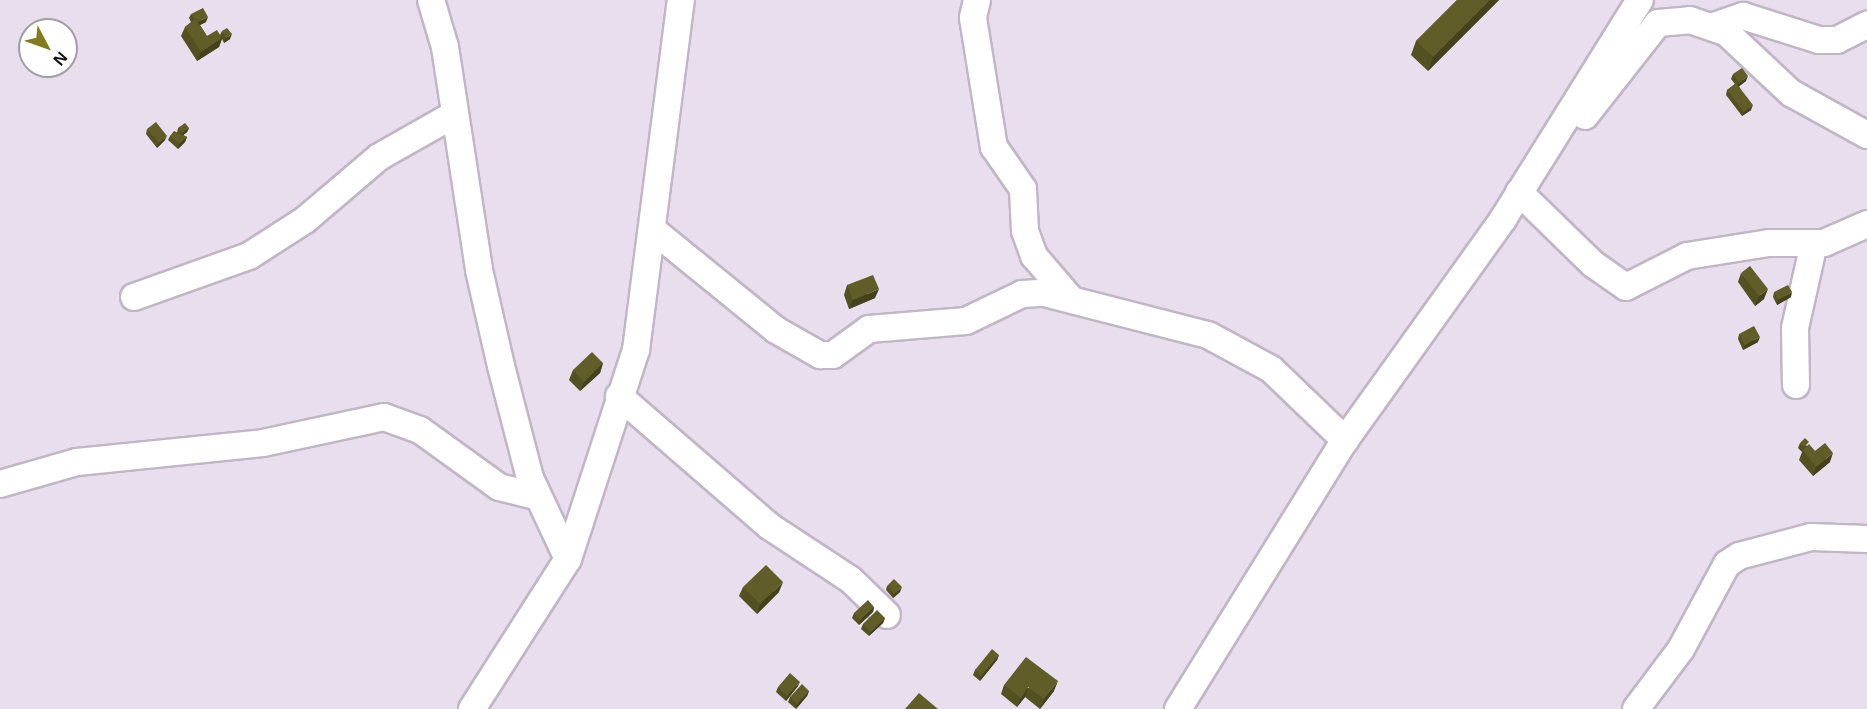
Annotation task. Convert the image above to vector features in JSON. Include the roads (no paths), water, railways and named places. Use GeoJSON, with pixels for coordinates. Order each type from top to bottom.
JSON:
{"type":"FeatureCollection","features":[{"type":"Feature","properties":{"kind":"street"},"geometry":{"type":"LineString","coordinates":[[431,0],[455,114],[479,270],[536,496],[568,559]]}},
{"type":"Feature","properties":{"kind":"street"},"geometry":{"type":"LineString","coordinates":[[472,709],[568,559],[619,396],[636,351],[681,0]]}},
{"type":"Feature","properties":{"kind":"street"},"geometry":{"type":"LineString","coordinates":[[977,0],[973,18],[994,147],[1023,189],[1025,231],[1034,256],[1070,298]]}},
{"type":"Feature","properties":{"kind":"street"},"geometry":{"type":"LineString","coordinates":[[1178,709],[1345,440],[1546,154],[1637,1]]}},
{"type":"Feature","properties":{"kind":"street"},"geometry":{"type":"LineString","coordinates":[[1546,154],[1582,119],[1658,23],[1672,19],[1714,26],[1743,16],[1819,40],[1837,40],[1867,25]]}},
{"type":"Feature","properties":{"kind":"street"},"geometry":{"type":"LineString","coordinates":[[1714,26],[1791,93],[1867,135]]}},
{"type":"Feature","properties":{"kind":"street"},"geometry":{"type":"LineString","coordinates":[[134,297],[249,256],[305,220],[379,157],[455,114]]}},
{"type":"Feature","properties":{"kind":"street"},"geometry":{"type":"LineString","coordinates":[[1519,192],[1618,286],[1633,285],[1665,263],[1687,256],[1769,243],[1814,243],[1867,224]]}},
{"type":"Feature","properties":{"kind":"street"},"geometry":{"type":"LineString","coordinates":[[653,230],[776,330],[820,354],[833,355],[856,335],[878,327],[966,321],[1027,292],[1070,298],[1208,335],[1271,369],[1345,440]]}},
{"type":"Feature","properties":{"kind":"street"},"geometry":{"type":"LineString","coordinates":[[1796,385],[1795,328],[1814,243]]}},
{"type":"Feature","properties":{"kind":"street"},"geometry":{"type":"LineString","coordinates":[[619,396],[769,525],[851,580],[887,615]]}},
{"type":"Feature","properties":{"kind":"street"},"geometry":{"type":"LineString","coordinates":[[0,484],[77,462],[263,443],[384,417],[420,430],[499,487],[536,496]]}},
{"type":"Feature","properties":{"kind":"street"},"geometry":{"type":"LineString","coordinates":[[1636,709],[1681,649],[1727,564],[1739,556],[1811,537],[1867,539]]}}]}
